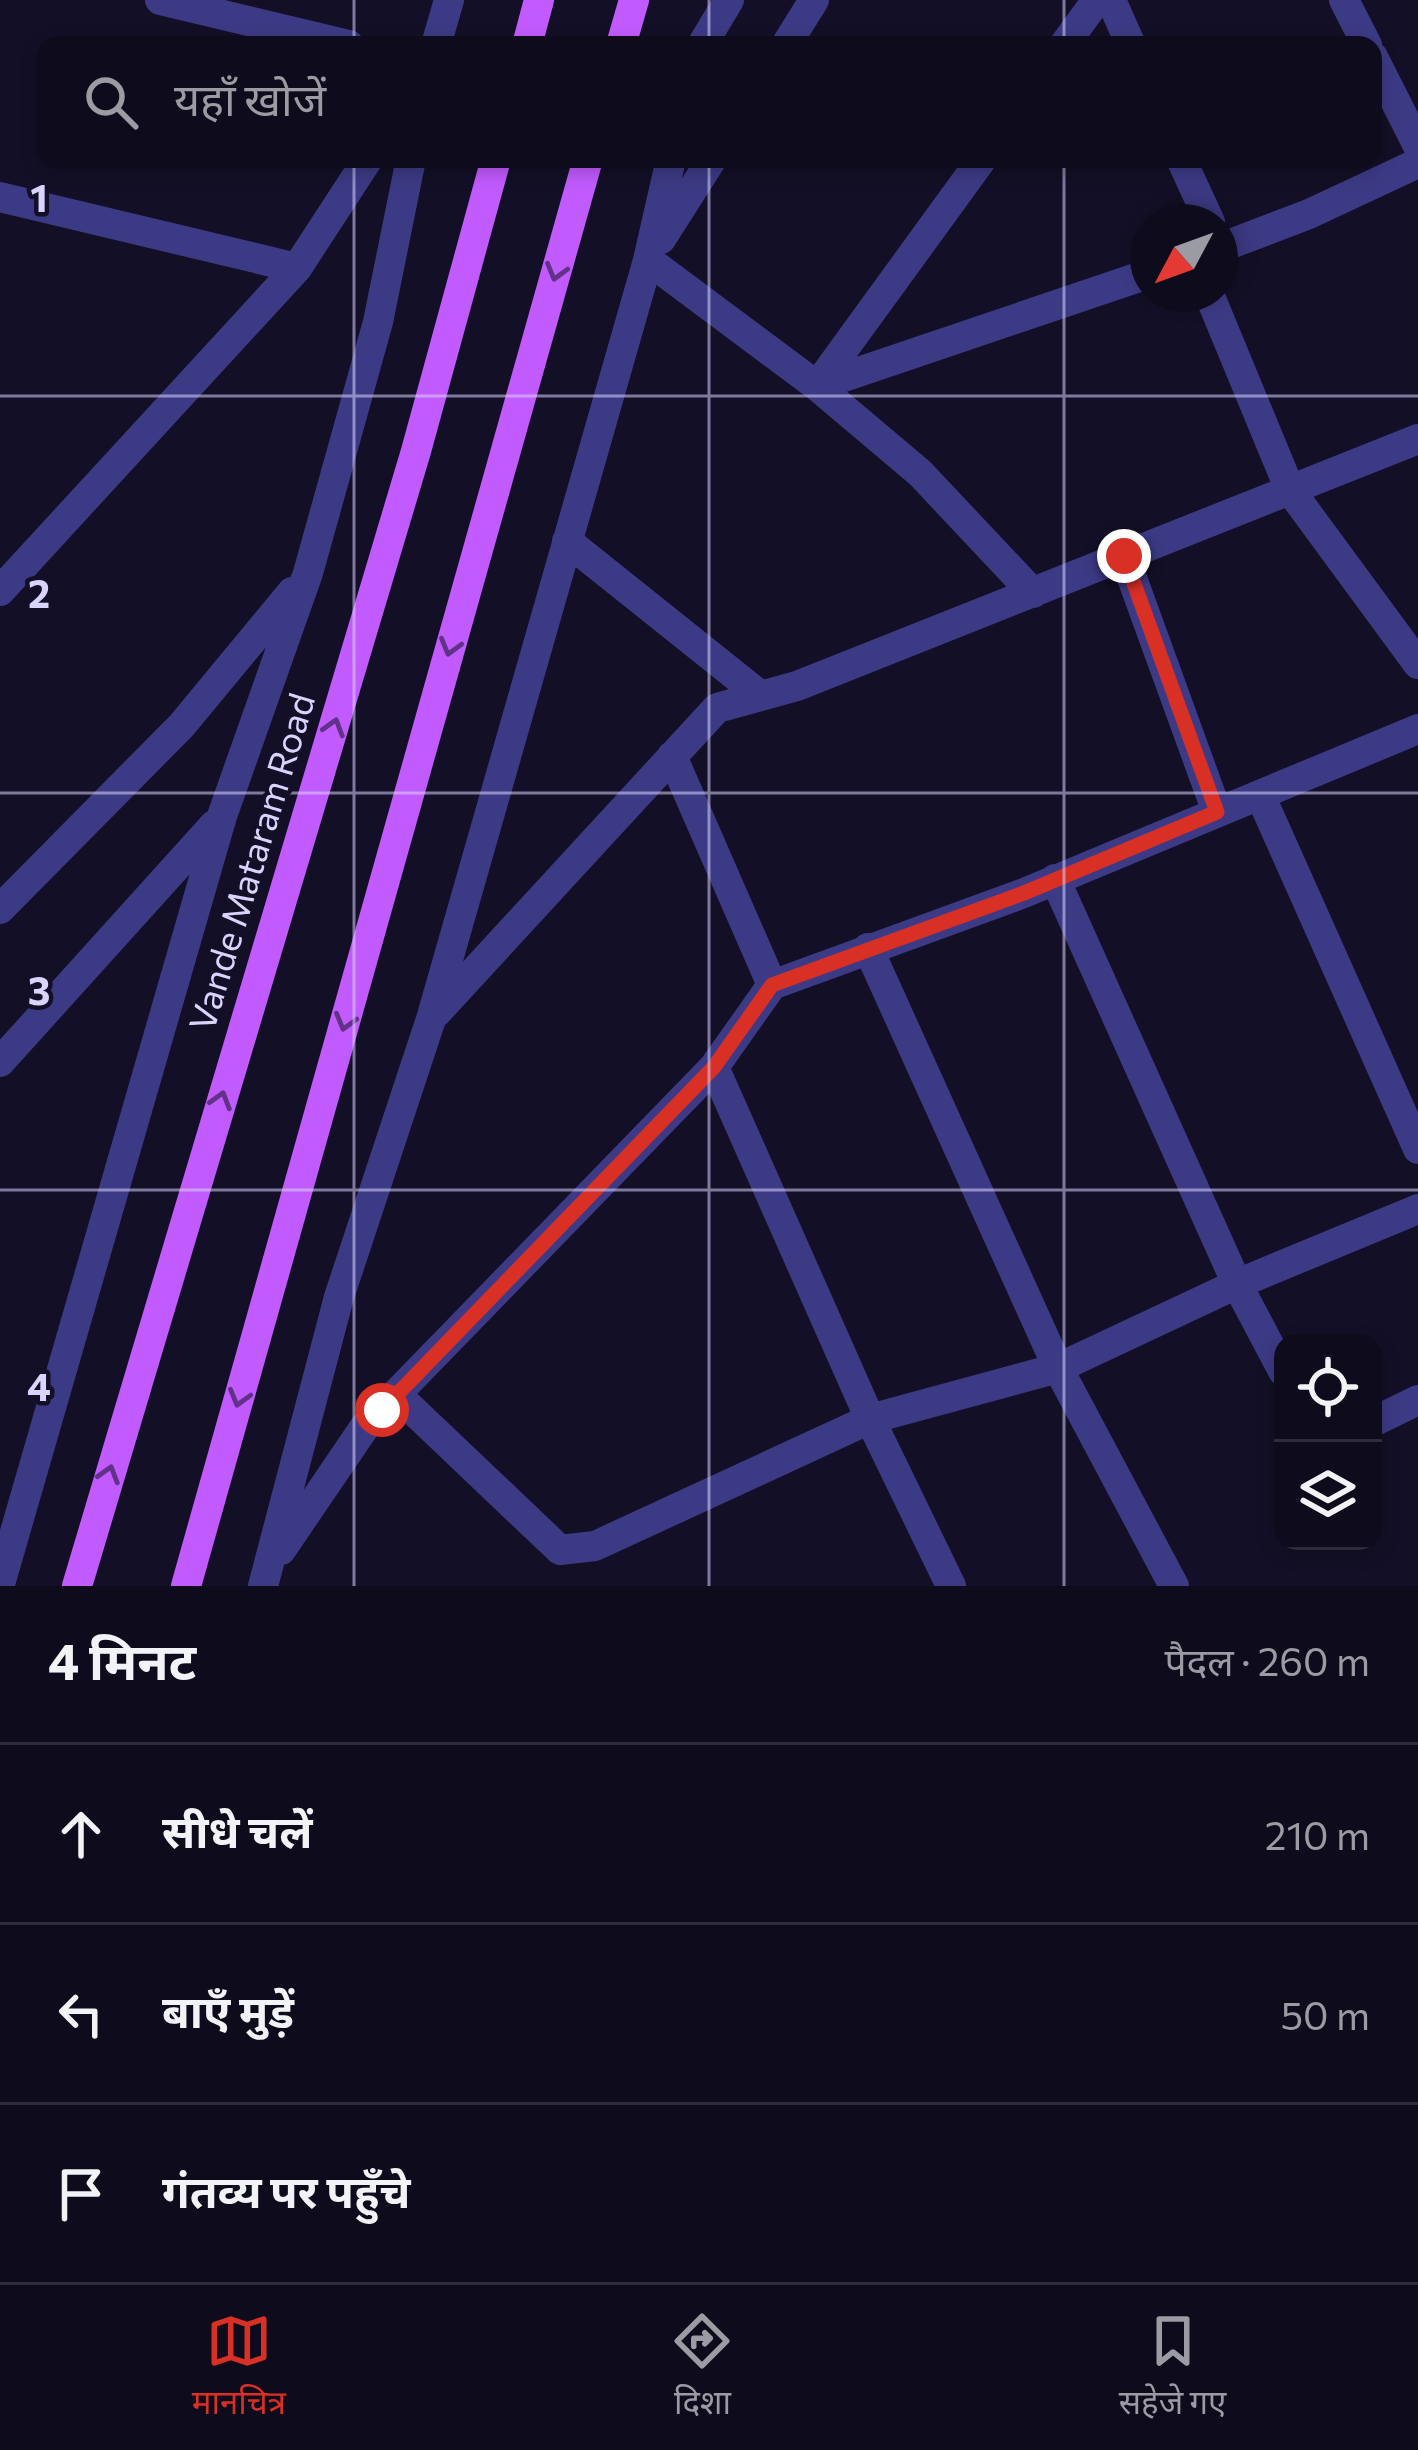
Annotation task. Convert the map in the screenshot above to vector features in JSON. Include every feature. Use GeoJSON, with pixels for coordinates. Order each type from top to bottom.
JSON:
{"type":"FeatureCollection","features":[{"type":"Feature","properties":{"kind":"main road"},"geometry":{"type":"LineString","coordinates":[[529,36],[539,0]]}},
{"type":"Feature","properties":{"kind":"main road"},"geometry":{"type":"LineString","coordinates":[[624,36],[634,0]]}},
{"type":"Feature","properties":{"kind":"main road","name":"Vande Mataram Road"},"geometry":{"type":"LineString","coordinates":[[77,1586],[410,474],[494,168]]}},
{"type":"Feature","properties":{"kind":"main road"},"geometry":{"type":"LineString","coordinates":[[186,1586],[585,168]]}},
{"type":"Feature","properties":{"kind":"street"},"geometry":{"type":"LineString","coordinates":[[160,0],[311,36]]}},
{"type":"Feature","properties":{"kind":"street"},"geometry":{"type":"LineString","coordinates":[[439,36],[449,0]]}},
{"type":"Feature","properties":{"kind":"street"},"geometry":{"type":"LineString","coordinates":[[702,36],[709,0]]}},
{"type":"Feature","properties":{"kind":"street"},"geometry":{"type":"LineString","coordinates":[[706,36],[729,0]]}},
{"type":"Feature","properties":{"kind":"street"},"geometry":{"type":"LineString","coordinates":[[791,36],[814,0]]}},
{"type":"Feature","properties":{"kind":"street"},"geometry":{"type":"LineString","coordinates":[[1070,36],[1096,0]]}},
{"type":"Feature","properties":{"kind":"street"},"geometry":{"type":"LineString","coordinates":[[1111,0],[1127,36]]}},
{"type":"Feature","properties":{"kind":"street"},"geometry":{"type":"LineString","coordinates":[[1344,0],[1362,36]]}},
{"type":"Feature","properties":{"kind":"street"},"geometry":{"type":"LineString","coordinates":[[1382,75],[1418,146]]}},
{"type":"Feature","properties":{"kind":"street"},"geometry":{"type":"LineString","coordinates":[[1238,234],[1309,214],[1418,163]]}},
{"type":"Feature","properties":{"kind":"street"},"geometry":{"type":"LineString","coordinates":[[0,591],[297,268],[362,168]]}},
{"type":"Feature","properties":{"kind":"street"},"geometry":{"type":"LineString","coordinates":[[0,1583],[222,816],[308,573],[378,322],[409,168]]}},
{"type":"Feature","properties":{"kind":"street"},"geometry":{"type":"LineString","coordinates":[[270,1581],[339,1297],[431,1019],[648,260],[669,168]]}},
{"type":"Feature","properties":{"kind":"street"},"geometry":{"type":"LineString","coordinates":[[648,260],[706,168]]}},
{"type":"Feature","properties":{"kind":"street"},"geometry":{"type":"LineString","coordinates":[[818,386],[975,168]]}},
{"type":"Feature","properties":{"kind":"street"},"geometry":{"type":"LineString","coordinates":[[1185,168],[1202,204]]}},
{"type":"Feature","properties":{"kind":"street"},"geometry":{"type":"LineString","coordinates":[[0,197],[297,268]]}},
{"type":"Feature","properties":{"kind":"street"},"geometry":{"type":"LineString","coordinates":[[648,260],[818,386],[920,473],[1033,593]]}},
{"type":"Feature","properties":{"kind":"street"},"geometry":{"type":"LineString","coordinates":[[818,386],[1130,280]]}},
{"type":"Feature","properties":{"kind":"street"},"geometry":{"type":"LineString","coordinates":[[1216,312],[1290,490],[1418,664]]}},
{"type":"Feature","properties":{"kind":"street"},"geometry":{"type":"LineString","coordinates":[[431,1019],[717,708],[797,686],[1418,439]]}},
{"type":"Feature","properties":{"kind":"street"},"geometry":{"type":"LineString","coordinates":[[567,541],[760,696]]}},
{"type":"Feature","properties":{"kind":"street"},"geometry":{"type":"LineString","coordinates":[[1124,556],[1217,812]]}},
{"type":"Feature","properties":{"kind":"street"},"geometry":{"type":"LineString","coordinates":[[0,909],[182,725],[308,573]]}},
{"type":"Feature","properties":{"kind":"street"},"geometry":{"type":"LineString","coordinates":[[270,1581],[367,1425],[714,1067],[772,985],[1055,879],[1418,729]]}},
{"type":"Feature","properties":{"kind":"street"},"geometry":{"type":"LineString","coordinates":[[672,756],[772,985]]}},
{"type":"Feature","properties":{"kind":"street"},"geometry":{"type":"LineString","coordinates":[[1261,797],[1418,1149]]}},
{"type":"Feature","properties":{"kind":"street"},"geometry":{"type":"LineString","coordinates":[[0,1062],[222,816]]}},
{"type":"Feature","properties":{"kind":"street"},"geometry":{"type":"LineString","coordinates":[[1055,879],[1237,1284],[1274,1354]]}},
{"type":"Feature","properties":{"kind":"street"},"geometry":{"type":"LineString","coordinates":[[868,948],[1058,1368],[1174,1586]]}},
{"type":"Feature","properties":{"kind":"street"},"geometry":{"type":"LineString","coordinates":[[714,1067],[870,1418],[951,1586]]}},
{"type":"Feature","properties":{"kind":"street"},"geometry":{"type":"LineString","coordinates":[[397,1395],[560,1550],[596,1546],[870,1418],[1058,1368],[1237,1284],[1418,1209]]}},
{"type":"Feature","properties":{"kind":"street"},"geometry":{"type":"LineString","coordinates":[[1382,1417],[1418,1400]]}},
{"type":"Feature","properties":{"kind":"route"},"geometry":{"type":"LineString","coordinates":[[382,1410],[714,1067],[772,985],[1024,893],[1217,812],[1124,556]]}}]}
